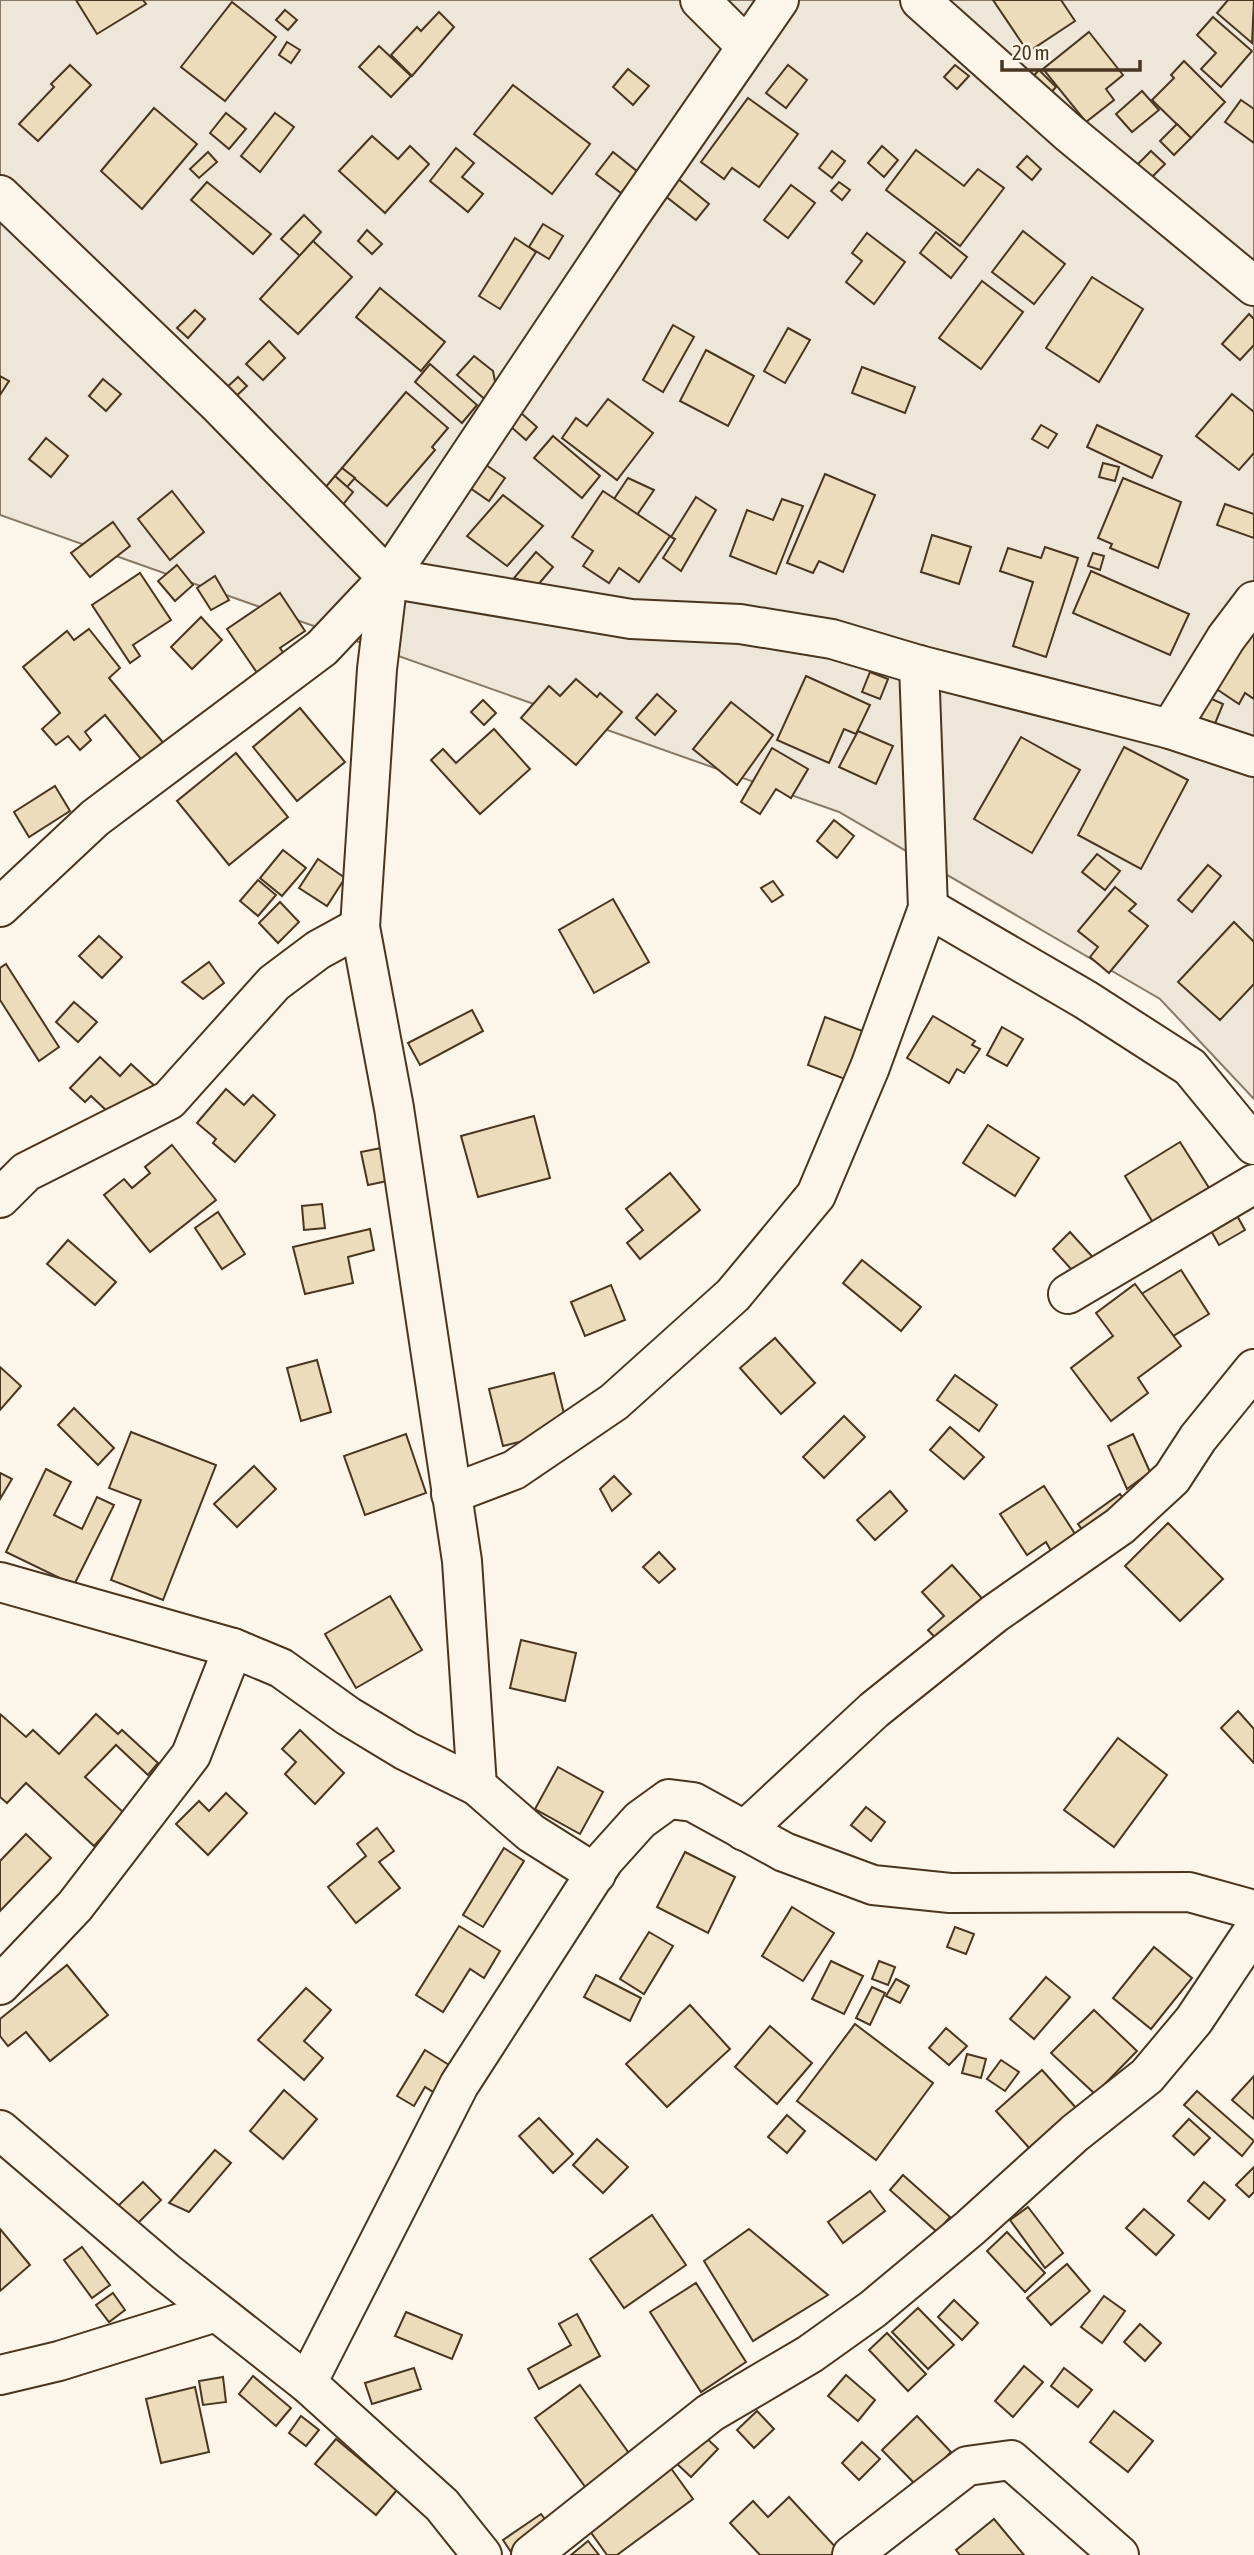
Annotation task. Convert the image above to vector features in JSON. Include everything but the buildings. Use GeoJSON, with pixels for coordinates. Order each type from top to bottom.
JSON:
{"type":"FeatureCollection","features":[{"type":"Feature","properties":{"kind":"street"},"geometry":{"type":"LineString","coordinates":[[701,0],[745,45]]}},
{"type":"Feature","properties":{"kind":"street"},"geometry":{"type":"LineString","coordinates":[[0,907],[95,818],[323,648],[387,578],[745,45],[779,0]]}},
{"type":"Feature","properties":{"kind":"street"},"geometry":{"type":"LineString","coordinates":[[920,0],[1069,133],[1254,286]]}},
{"type":"Feature","properties":{"kind":"street"},"geometry":{"type":"LineString","coordinates":[[0,195],[217,403],[387,578],[631,620],[740,624],[832,639],[919,665],[1170,729],[1254,757]]}},
{"type":"Feature","properties":{"kind":"street"},"geometry":{"type":"LineString","coordinates":[[387,578],[377,669],[360,927],[394,1108],[462,1561],[477,1786]]}},
{"type":"Feature","properties":{"kind":"street"},"geometry":{"type":"LineString","coordinates":[[1170,729],[1226,638],[1254,601]]}},
{"type":"Feature","properties":{"kind":"street"},"geometry":{"type":"LineString","coordinates":[[451,1494],[514,1470],[614,1402],[733,1296],[816,1195],[870,1067],[928,908],[919,665]]}},
{"type":"Feature","properties":{"kind":"street"},"geometry":{"type":"LineString","coordinates":[[928,908],[1086,1000],[1190,1067],[1254,1145]]}},
{"type":"Feature","properties":{"kind":"street"},"geometry":{"type":"LineString","coordinates":[[0,1198],[26,1172],[169,1100],[274,983],[317,950],[360,927]]}},
{"type":"Feature","properties":{"kind":"street"},"geometry":{"type":"LineString","coordinates":[[1068,1294],[1254,1184]]}},
{"type":"Feature","properties":{"kind":"street"},"geometry":{"type":"LineString","coordinates":[[744,1831],[874,1710],[994,1614],[1121,1526],[1172,1478],[1198,1438],[1254,1369]]}},
{"type":"Feature","properties":{"kind":"street"},"geometry":{"type":"LineString","coordinates":[[0,1582],[233,1648],[281,1668],[348,1716],[405,1751],[477,1786],[531,1833],[596,1874]]}},
{"type":"Feature","properties":{"kind":"street"},"geometry":{"type":"LineString","coordinates":[[0,1985],[75,1906],[191,1755],[233,1648]]}},
{"type":"Feature","properties":{"kind":"street"},"geometry":{"type":"LineString","coordinates":[[307,2383],[459,2085],[596,1874],[640,1820],[669,1799],[693,1802],[784,1852],[873,1885],[950,1893],[1189,1892],[1254,1910]]}},
{"type":"Feature","properties":{"kind":"street"},"geometry":{"type":"LineString","coordinates":[[531,2555],[710,2413],[810,2354],[873,2309],[1075,2133],[1147,2076],[1194,2020],[1254,1930]]}},
{"type":"Feature","properties":{"kind":"street"},"geometry":{"type":"LineString","coordinates":[[0,2130],[216,2312],[307,2383],[442,2505],[482,2555]]}},
{"type":"Feature","properties":{"kind":"street"},"geometry":{"type":"LineString","coordinates":[[0,2375],[59,2361],[216,2312]]}},
{"type":"Feature","properties":{"kind":"street"},"geometry":{"type":"LineString","coordinates":[[852,2555],[967,2466],[1011,2460],[1119,2555]]}},
{"type":"Feature","properties":{"kind":"shaded area"},"geometry":{"type":"Polygon","coordinates":[[[0,0],[1254,0],[1254,1099],[1160,999],[839,812],[0,515],[0,0]]]}}]}
